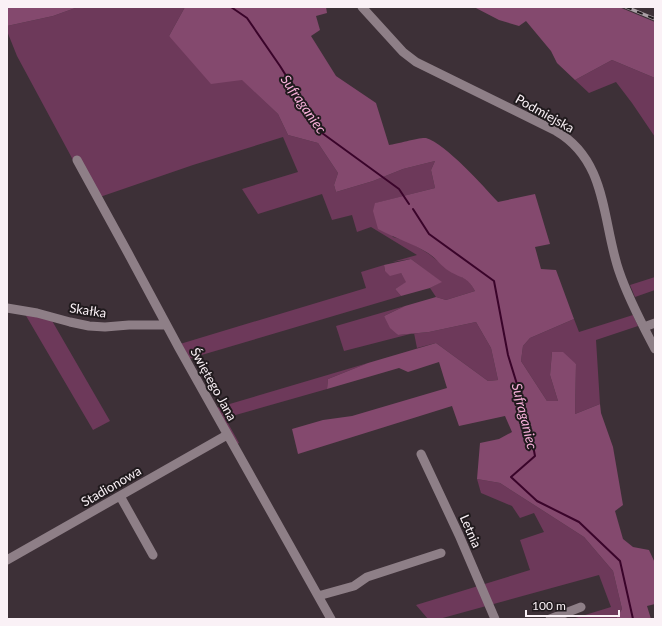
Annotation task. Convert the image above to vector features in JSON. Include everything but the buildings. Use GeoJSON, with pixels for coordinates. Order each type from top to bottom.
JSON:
{"type":"FeatureCollection","features":[{"type":"Feature","properties":{"kind":"street","name":"Podmiejska"},"geometry":{"type":"LineString","coordinates":[[362,7],[403,52],[416,62],[556,131],[566,137],[576,147],[588,163],[600,191],[619,272],[655,349]]}},
{"type":"Feature","properties":{"kind":"street","name":"Świętego Jana"},"geometry":{"type":"LineString","coordinates":[[76,160],[166,325],[331,619]]}},
{"type":"Feature","properties":{"kind":"street","name":"Skałka"},"geometry":{"type":"LineString","coordinates":[[7,308],[37,313],[89,326],[105,327],[129,325],[166,325]]}},
{"type":"Feature","properties":{"kind":"street"},"geometry":{"type":"LineString","coordinates":[[644,327],[655,323]]}},
{"type":"Feature","properties":{"kind":"street","name":"Stadionowa"},"geometry":{"type":"LineString","coordinates":[[7,560],[227,434]]}},
{"type":"Feature","properties":{"kind":"street","name":"Letnia"},"geometry":{"type":"LineString","coordinates":[[421,454],[459,535],[495,619]]}},
{"type":"Feature","properties":{"kind":"street"},"geometry":{"type":"LineString","coordinates":[[120,496],[152,555]]}},
{"type":"Feature","properties":{"kind":"street"},"geometry":{"type":"LineString","coordinates":[[318,596],[354,586],[367,577],[441,553]]}},
{"type":"Feature","properties":{"kind":"street"},"geometry":{"type":"LineString","coordinates":[[550,619],[581,607]]}},
{"type":"Feature","properties":{"kind":"shaded area"},"geometry":{"type":"Polygon","coordinates":[[[7,7],[78,7],[53,16],[7,26],[7,7]]]}},
{"type":"Feature","properties":{"kind":"shaded area"},"geometry":{"type":"Polygon","coordinates":[[[78,7],[185,7],[169,36],[242,79],[278,114],[288,135],[318,143],[338,173],[334,185],[336,192],[373,181],[403,169],[435,161],[431,170],[435,188],[376,203],[393,237],[408,241],[429,254],[449,270],[469,281],[475,291],[446,300],[436,297],[430,288],[441,282],[411,259],[392,262],[417,255],[371,227],[357,232],[352,215],[332,220],[322,194],[258,214],[242,189],[298,172],[283,137],[193,165],[94,199],[17,56],[7,31],[7,26],[53,16],[78,7]]]}},
{"type":"Feature","properties":{"kind":"shaded area"},"geometry":{"type":"Polygon","coordinates":[[[185,7],[326,7],[327,13],[316,16],[320,30],[311,36],[336,76],[376,103],[389,145],[423,138],[434,142],[444,148],[464,166],[498,202],[535,194],[550,244],[535,247],[541,269],[556,270],[574,319],[530,338],[523,346],[521,361],[547,401],[558,401],[550,375],[552,352],[563,352],[576,364],[575,414],[600,404],[601,413],[613,447],[623,505],[615,511],[623,539],[633,547],[649,550],[655,563],[655,604],[647,606],[651,619],[616,619],[622,609],[613,571],[584,537],[500,483],[477,479],[480,443],[499,439],[512,432],[505,416],[459,426],[452,406],[298,454],[292,429],[323,420],[352,416],[447,388],[439,362],[408,372],[399,368],[327,389],[328,379],[368,363],[436,343],[488,381],[498,380],[491,348],[476,322],[429,332],[398,335],[390,328],[384,316],[405,306],[436,297],[446,300],[475,291],[467,280],[446,269],[428,253],[378,229],[373,211],[375,203],[435,188],[431,170],[435,161],[403,169],[373,181],[336,192],[334,185],[338,173],[318,143],[288,135],[278,114],[242,80],[211,84],[169,36],[185,7]]]}},
{"type":"Feature","properties":{"kind":"shaded area"},"geometry":{"type":"Polygon","coordinates":[[[474,7],[619,7],[655,22],[655,78],[612,60],[575,80],[557,63],[551,51],[526,21],[519,26],[499,20],[474,7]]]}},
{"type":"Feature","properties":{"kind":"shaded area"},"geometry":{"type":"Polygon","coordinates":[[[612,60],[655,78],[655,137],[616,82],[589,93],[575,80],[612,60]]]}},
{"type":"Feature","properties":{"kind":"shaded area"},"geometry":{"type":"Polygon","coordinates":[[[411,259],[442,282],[430,288],[401,296],[395,289],[406,282],[401,273],[390,276],[385,271],[384,265],[411,259]]]}},
{"type":"Feature","properties":{"kind":"shaded area"},"geometry":{"type":"Polygon","coordinates":[[[384,265],[385,271],[401,273],[407,282],[395,289],[401,296],[188,359],[180,344],[366,288],[361,272],[384,265]]]}},
{"type":"Feature","properties":{"kind":"shaded area"},"geometry":{"type":"Polygon","coordinates":[[[655,277],[655,290],[635,297],[630,285],[655,277]]]}},
{"type":"Feature","properties":{"kind":"shaded area"},"geometry":{"type":"Polygon","coordinates":[[[405,306],[384,316],[398,335],[411,334],[344,351],[336,326],[405,306]]]}},
{"type":"Feature","properties":{"kind":"shaded area"},"geometry":{"type":"Polygon","coordinates":[[[25,314],[51,319],[110,421],[93,430],[25,314]]]}},
{"type":"Feature","properties":{"kind":"shaded area"},"geometry":{"type":"Polygon","coordinates":[[[633,315],[638,326],[596,340],[600,404],[575,414],[576,364],[552,352],[550,375],[558,401],[547,401],[521,361],[523,346],[530,338],[574,319],[579,332],[633,315]]]}},
{"type":"Feature","properties":{"kind":"shaded area"},"geometry":{"type":"Polygon","coordinates":[[[476,322],[491,348],[498,380],[488,381],[436,343],[417,348],[414,333],[429,332],[476,322]]]}},
{"type":"Feature","properties":{"kind":"shaded area"},"geometry":{"type":"Polygon","coordinates":[[[368,363],[328,379],[327,389],[225,418],[239,443],[236,445],[216,408],[368,363]]]}},
{"type":"Feature","properties":{"kind":"shaded area"},"geometry":{"type":"Polygon","coordinates":[[[477,479],[500,483],[584,537],[613,571],[622,609],[616,619],[572,619],[611,607],[599,575],[439,619],[428,619],[416,605],[530,570],[520,540],[544,532],[534,513],[520,518],[512,506],[481,493],[477,479]]]}},
{"type":"Feature","properties":{"kind":"waterway","name":"Sufraganiec"},"geometry":{"type":"LineString","coordinates":[[231,7],[247,18],[280,66],[322,133],[399,189],[409,204]]}},
{"type":"Feature","properties":{"kind":"waterway","name":"Sufraganiec"},"geometry":{"type":"LineString","coordinates":[[413,209],[429,234],[494,281],[508,355],[528,420],[535,456],[511,477],[537,501],[579,522],[620,561],[633,619]]}},
{"type":"Feature","properties":{"kind":"railway"},"geometry":{"type":"LineString","coordinates":[[626,7],[655,19]]}}]}
